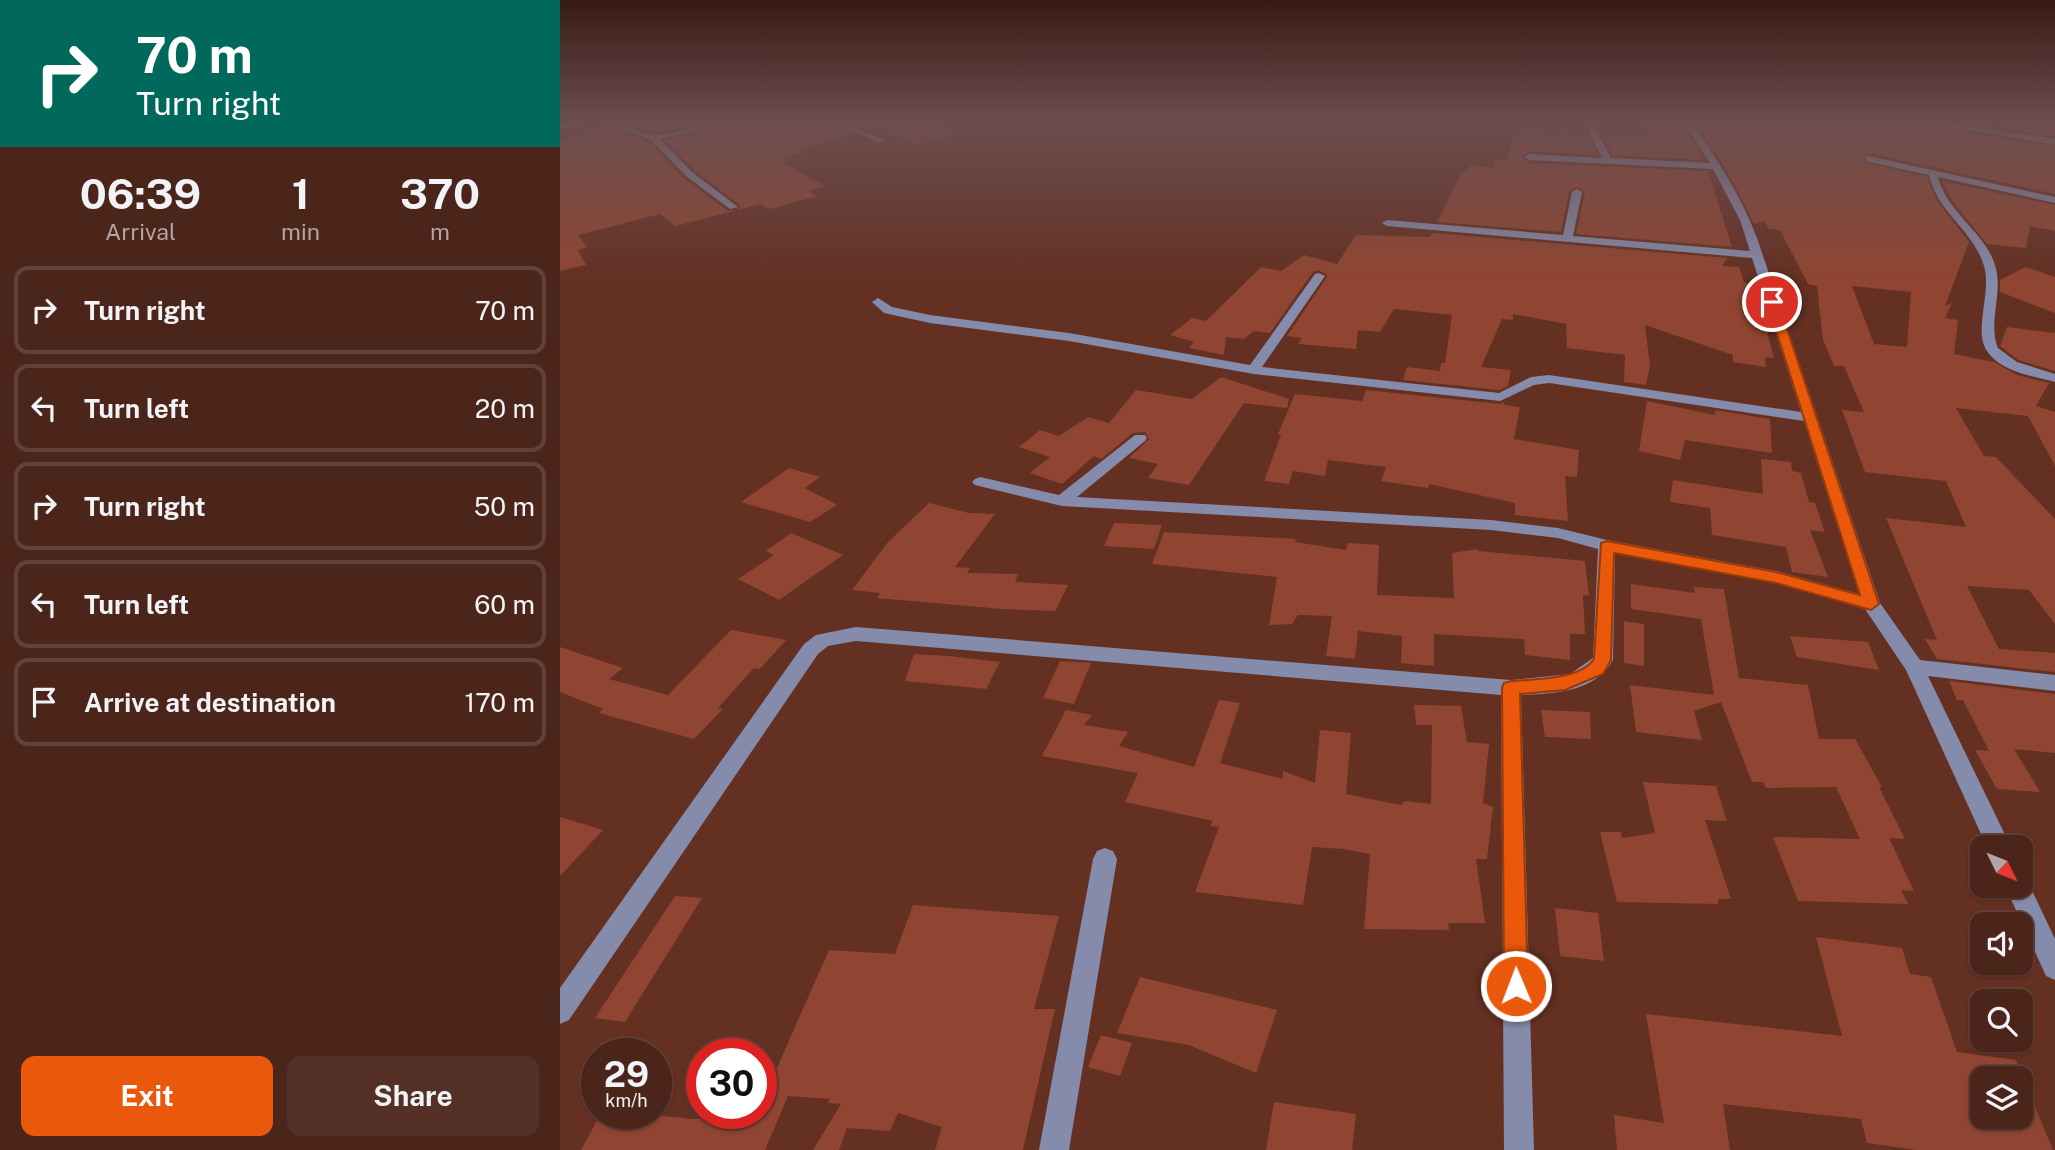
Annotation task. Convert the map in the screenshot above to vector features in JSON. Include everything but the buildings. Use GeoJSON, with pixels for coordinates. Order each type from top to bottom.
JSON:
{"type":"FeatureCollection","features":[{"type":"Feature","properties":{"kind":"street"},"geometry":{"type":"LineString","coordinates":[[690,175],[733,207]]}},
{"type":"Feature","properties":{"kind":"street"},"geometry":{"type":"LineString","coordinates":[[1720,175],[1753,238],[1756,255],[1812,418],[1871,604],[1914,667],[1992,835]]}},
{"type":"Feature","properties":{"kind":"street"},"geometry":{"type":"LineString","coordinates":[[1934,175],[1941,198],[1986,254],[1994,295],[1988,334],[1991,347],[2011,363],[2055,378]]}},
{"type":"Feature","properties":{"kind":"street"},"geometry":{"type":"LineString","coordinates":[[1941,175],[2055,200]]}},
{"type":"Feature","properties":{"kind":"street"},"geometry":{"type":"LineString","coordinates":[[1567,239],[1577,192]]}},
{"type":"Feature","properties":{"kind":"street"},"geometry":{"type":"LineString","coordinates":[[1387,223],[1756,255]]}},
{"type":"Feature","properties":{"kind":"street"},"geometry":{"type":"LineString","coordinates":[[1254,370],[1277,330],[1302,303],[1319,275]]}},
{"type":"Feature","properties":{"kind":"street"},"geometry":{"type":"LineString","coordinates":[[878,302],[888,310],[930,319],[1069,337],[1254,370],[1500,397],[1514,393],[1532,379],[1549,379],[1812,418]]}},
{"type":"Feature","properties":{"kind":"street"},"geometry":{"type":"LineString","coordinates":[[1062,501],[1140,438]]}},
{"type":"Feature","properties":{"kind":"street"},"geometry":{"type":"LineString","coordinates":[[980,482],[1062,501],[1491,525],[1559,533],[1607,546],[1776,577],[1871,604]]}},
{"type":"Feature","properties":{"kind":"street"},"geometry":{"type":"LineString","coordinates":[[560,1011],[811,649],[823,640],[856,634],[1511,688],[1559,685],[1596,670],[1603,660],[1607,546]]}},
{"type":"Feature","properties":{"kind":"street"},"geometry":{"type":"LineString","coordinates":[[1914,667],[2055,683]]}},
{"type":"Feature","properties":{"kind":"street"},"geometry":{"type":"LineString","coordinates":[[1511,688],[1520,1150]]}},
{"type":"Feature","properties":{"kind":"street"},"geometry":{"type":"LineString","coordinates":[[1054,1150],[1105,859]]}},
{"type":"Feature","properties":{"kind":"street"},"geometry":{"type":"LineString","coordinates":[[2023,898],[2055,967]]}},
{"type":"Feature","properties":{"kind":"route"},"geometry":{"type":"LineString","coordinates":[[1516,986],[1511,688],[1559,685],[1596,670],[1603,660],[1607,546],[1776,577],[1871,604],[1772,302]]}}]}
